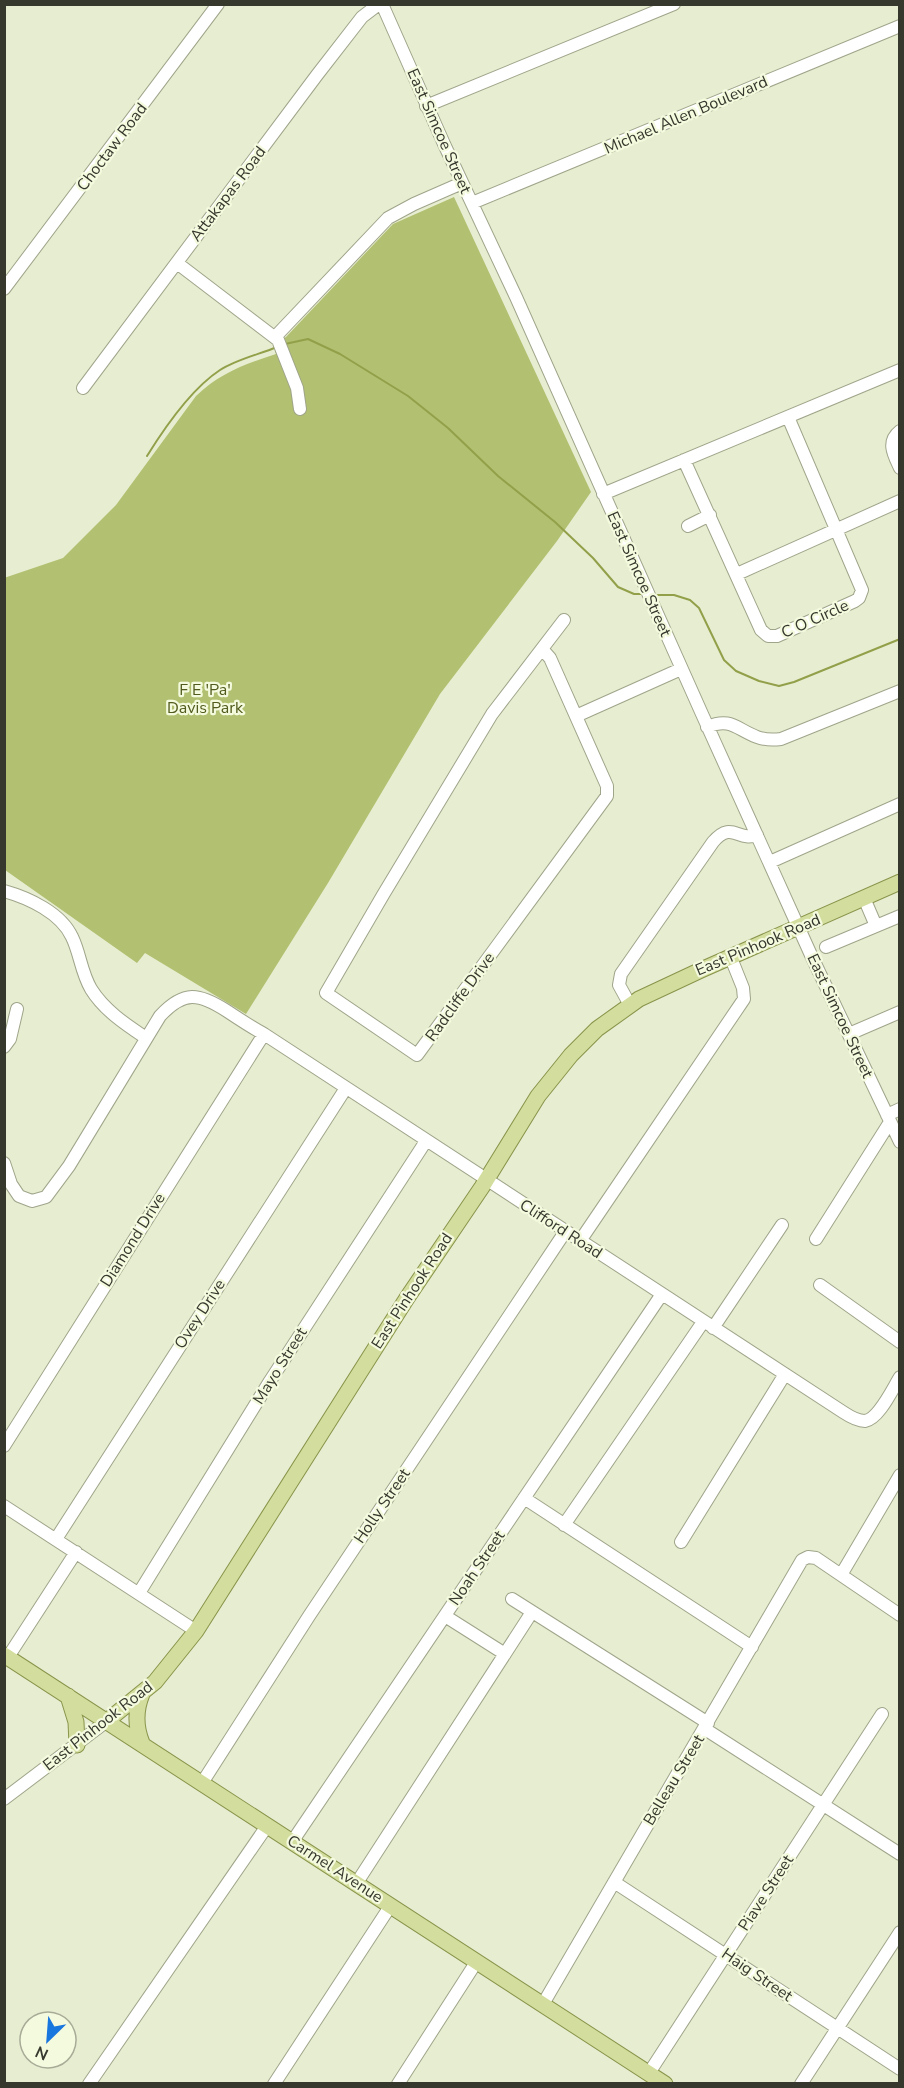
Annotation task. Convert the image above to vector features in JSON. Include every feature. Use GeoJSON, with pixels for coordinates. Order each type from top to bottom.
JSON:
{"type":"FeatureCollection","features":[{"type":"Feature","properties":{"kind":"main road","name":"East Pinhook Road"},"geometry":{"type":"LineString","coordinates":[[107,1721],[167,1669],[196,1631],[385,1331],[554,1074],[586,1039],[630,1005],[675,981],[900,882]]}},
{"type":"Feature","properties":{"kind":"main road","name":"Carmel Avenue"},"geometry":{"type":"LineString","coordinates":[[6,1656],[665,2084]]}},
{"type":"Feature","properties":{"kind":"main road"},"geometry":{"type":"LineString","coordinates":[[142,1693],[136,1715],[142,1743]]}},
{"type":"Feature","properties":{"kind":"main road"},"geometry":{"type":"LineString","coordinates":[[68,1696],[76,1722],[76,1745]]}},
{"type":"Feature","properties":{"kind":"street","name":"Choctaw Road"},"geometry":{"type":"LineString","coordinates":[[4,289],[218,4]]}},
{"type":"Feature","properties":{"kind":"street","name":"East Simcoe Street"},"geometry":{"type":"LineString","coordinates":[[381,4],[426,106],[516,297],[707,727],[900,1142]]}},
{"type":"Feature","properties":{"kind":"street","name":"Attakapas Road"},"geometry":{"type":"LineString","coordinates":[[82,388],[323,67],[362,17],[381,4]]}},
{"type":"Feature","properties":{"kind":"street"},"geometry":{"type":"LineString","coordinates":[[426,106],[674,4]]}},
{"type":"Feature","properties":{"kind":"street","name":"Michael Allen Boulevard"},"geometry":{"type":"LineString","coordinates":[[472,203],[900,26]]}},
{"type":"Feature","properties":{"kind":"street"},"geometry":{"type":"LineString","coordinates":[[277,338],[388,218],[462,183]]}},
{"type":"Feature","properties":{"kind":"street"},"geometry":{"type":"LineString","coordinates":[[177,263],[277,338],[297,387],[300,409]]}},
{"type":"Feature","properties":{"kind":"street"},"geometry":{"type":"LineString","coordinates":[[603,494],[900,370]]}},
{"type":"Feature","properties":{"kind":"street","name":"C O Circle"},"geometry":{"type":"LineString","coordinates":[[684,460],[761,630],[771,637],[855,601],[862,594],[862,585],[788,417]]}},
{"type":"Feature","properties":{"kind":"street"},"geometry":{"type":"LineString","coordinates":[[900,431],[891,443],[900,468]]}},
{"type":"Feature","properties":{"kind":"street"},"geometry":{"type":"LineString","coordinates":[[737,574],[900,501]]}},
{"type":"Feature","properties":{"kind":"street"},"geometry":{"type":"LineString","coordinates":[[688,526],[710,515]]}},
{"type":"Feature","properties":{"kind":"street","name":"Radcliffe Drive"},"geometry":{"type":"LineString","coordinates":[[542,649],[550,658],[607,786],[606,800],[417,1054],[326,993],[382,895],[492,714],[564,620]]}},
{"type":"Feature","properties":{"kind":"street"},"geometry":{"type":"LineString","coordinates":[[576,716],[681,669]]}},
{"type":"Feature","properties":{"kind":"street"},"geometry":{"type":"LineString","coordinates":[[707,727],[723,722],[735,725],[760,738],[781,739],[900,691]]}},
{"type":"Feature","properties":{"kind":"street"},"geometry":{"type":"LineString","coordinates":[[770,862],[900,804]]}},
{"type":"Feature","properties":{"kind":"street"},"geometry":{"type":"LineString","coordinates":[[630,1005],[619,985],[621,974],[713,843],[728,831],[749,837],[757,835]]}},
{"type":"Feature","properties":{"kind":"street"},"geometry":{"type":"LineString","coordinates":[[4,891],[36,904],[53,915],[64,926],[73,938],[80,964],[91,989],[99,1000],[115,1016],[146,1038],[51,1192],[44,1199],[30,1201],[19,1196],[8,1185],[4,1163]]}},
{"type":"Feature","properties":{"kind":"street"},"geometry":{"type":"LineString","coordinates":[[864,898],[876,926]]}},
{"type":"Feature","properties":{"kind":"street"},"geometry":{"type":"LineString","coordinates":[[826,947],[900,916]]}},
{"type":"Feature","properties":{"kind":"street"},"geometry":{"type":"LineString","coordinates":[[580,1241],[744,999],[743,988],[731,958]]}},
{"type":"Feature","properties":{"kind":"street","name":"Clifford Road"},"geometry":{"type":"LineString","coordinates":[[146,1038],[160,1016],[177,1001],[194,996],[211,1001],[843,1412],[866,1421],[871,1418],[882,1406],[900,1377]]}},
{"type":"Feature","properties":{"kind":"street"},"geometry":{"type":"LineString","coordinates":[[4,1047],[10,1039],[17,1009]]}},
{"type":"Feature","properties":{"kind":"street"},"geometry":{"type":"LineString","coordinates":[[849,1035],[900,1012]]}},
{"type":"Feature","properties":{"kind":"street","name":"Diamond Drive"},"geometry":{"type":"LineString","coordinates":[[4,1446],[264,1035]]}},
{"type":"Feature","properties":{"kind":"street","name":"Ovey Drive"},"geometry":{"type":"LineString","coordinates":[[56,1539],[346,1088]]}},
{"type":"Feature","properties":{"kind":"street"},"geometry":{"type":"LineString","coordinates":[[816,1239],[888,1118],[900,1109]]}},
{"type":"Feature","properties":{"kind":"street","name":"Mayo Street"},"geometry":{"type":"LineString","coordinates":[[139,1593],[270,1381],[426,1141]]}},
{"type":"Feature","properties":{"kind":"street"},"geometry":{"type":"LineString","coordinates":[[564,1525],[782,1225]]}},
{"type":"Feature","properties":{"kind":"street","name":"Holly Street"},"geometry":{"type":"LineString","coordinates":[[201,1783],[315,1607],[565,1232]]}},
{"type":"Feature","properties":{"kind":"street"},"geometry":{"type":"LineString","coordinates":[[820,1285],[900,1342]]}},
{"type":"Feature","properties":{"kind":"street","name":"Noah Street"},"geometry":{"type":"LineString","coordinates":[[292,1842],[662,1294]]}},
{"type":"Feature","properties":{"kind":"street"},"geometry":{"type":"LineString","coordinates":[[681,1542],[785,1374]]}},
{"type":"Feature","properties":{"kind":"street"},"geometry":{"type":"LineString","coordinates":[[900,1475],[841,1575],[900,1615]]}},
{"type":"Feature","properties":{"kind":"street"},"geometry":{"type":"LineString","coordinates":[[524,1498],[752,1647]]}},
{"type":"Feature","properties":{"kind":"street"},"geometry":{"type":"LineString","coordinates":[[4,1506],[196,1631]]}},
{"type":"Feature","properties":{"kind":"street"},"geometry":{"type":"LineString","coordinates":[[6,1656],[76,1552]]}},
{"type":"Feature","properties":{"kind":"street","name":"Belleau Street"},"geometry":{"type":"LineString","coordinates":[[543,2004],[802,1560],[816,1558],[841,1575]]}},
{"type":"Feature","properties":{"kind":"street"},"geometry":{"type":"LineString","coordinates":[[512,1599],[900,1854]]}},
{"type":"Feature","properties":{"kind":"street"},"geometry":{"type":"LineString","coordinates":[[356,1884],[532,1612]]}},
{"type":"Feature","properties":{"kind":"street"},"geometry":{"type":"LineString","coordinates":[[446,1616],[505,1654]]}},
{"type":"Feature","properties":{"kind":"street","name":"Piave Street"},"geometry":{"type":"LineString","coordinates":[[650,2073],[882,1714]]}},
{"type":"Feature","properties":{"kind":"street","name":"East Pinhook Road"},"geometry":{"type":"LineString","coordinates":[[4,1799],[107,1721]]}},
{"type":"Feature","properties":{"kind":"street"},"geometry":{"type":"LineString","coordinates":[[89,2084],[267,1826]]}},
{"type":"Feature","properties":{"kind":"street","name":"Haig Street"},"geometry":{"type":"LineString","coordinates":[[614,1882],[900,2068]]}},
{"type":"Feature","properties":{"kind":"street"},"geometry":{"type":"LineString","coordinates":[[274,2084],[391,1905]]}},
{"type":"Feature","properties":{"kind":"street"},"geometry":{"type":"LineString","coordinates":[[801,2084],[900,1932]]}},
{"type":"Feature","properties":{"kind":"street"},"geometry":{"type":"LineString","coordinates":[[398,2084],[477,1961]]}},
{"type":"Feature","properties":{"kind":"green space","name":"F E 'Pa' Davis Park"},"geometry":{"type":"Polygon","coordinates":[[[454,197],[591,492],[557,541],[440,694],[328,883],[246,1014],[145,953],[137,963],[5,870],[4,578],[63,558],[116,505],[196,396],[214,381],[233,370],[276,354],[273,344],[286,337],[393,224],[454,197]]]}},
{"type":"Feature","properties":{"kind":"waterway"},"geometry":{"type":"LineString","coordinates":[[285,344],[308,339],[340,354],[408,396],[448,428],[498,476],[555,522],[593,558],[618,587],[634,594],[643,594]]}},
{"type":"Feature","properties":{"kind":"waterway"},"geometry":{"type":"LineString","coordinates":[[147,456],[179,409],[209,378],[233,363],[277,347]]}},
{"type":"Feature","properties":{"kind":"waterway"},"geometry":{"type":"LineString","coordinates":[[655,595],[674,595],[690,600],[699,608],[724,660],[736,671],[759,681],[779,686],[900,639]]}}]}
